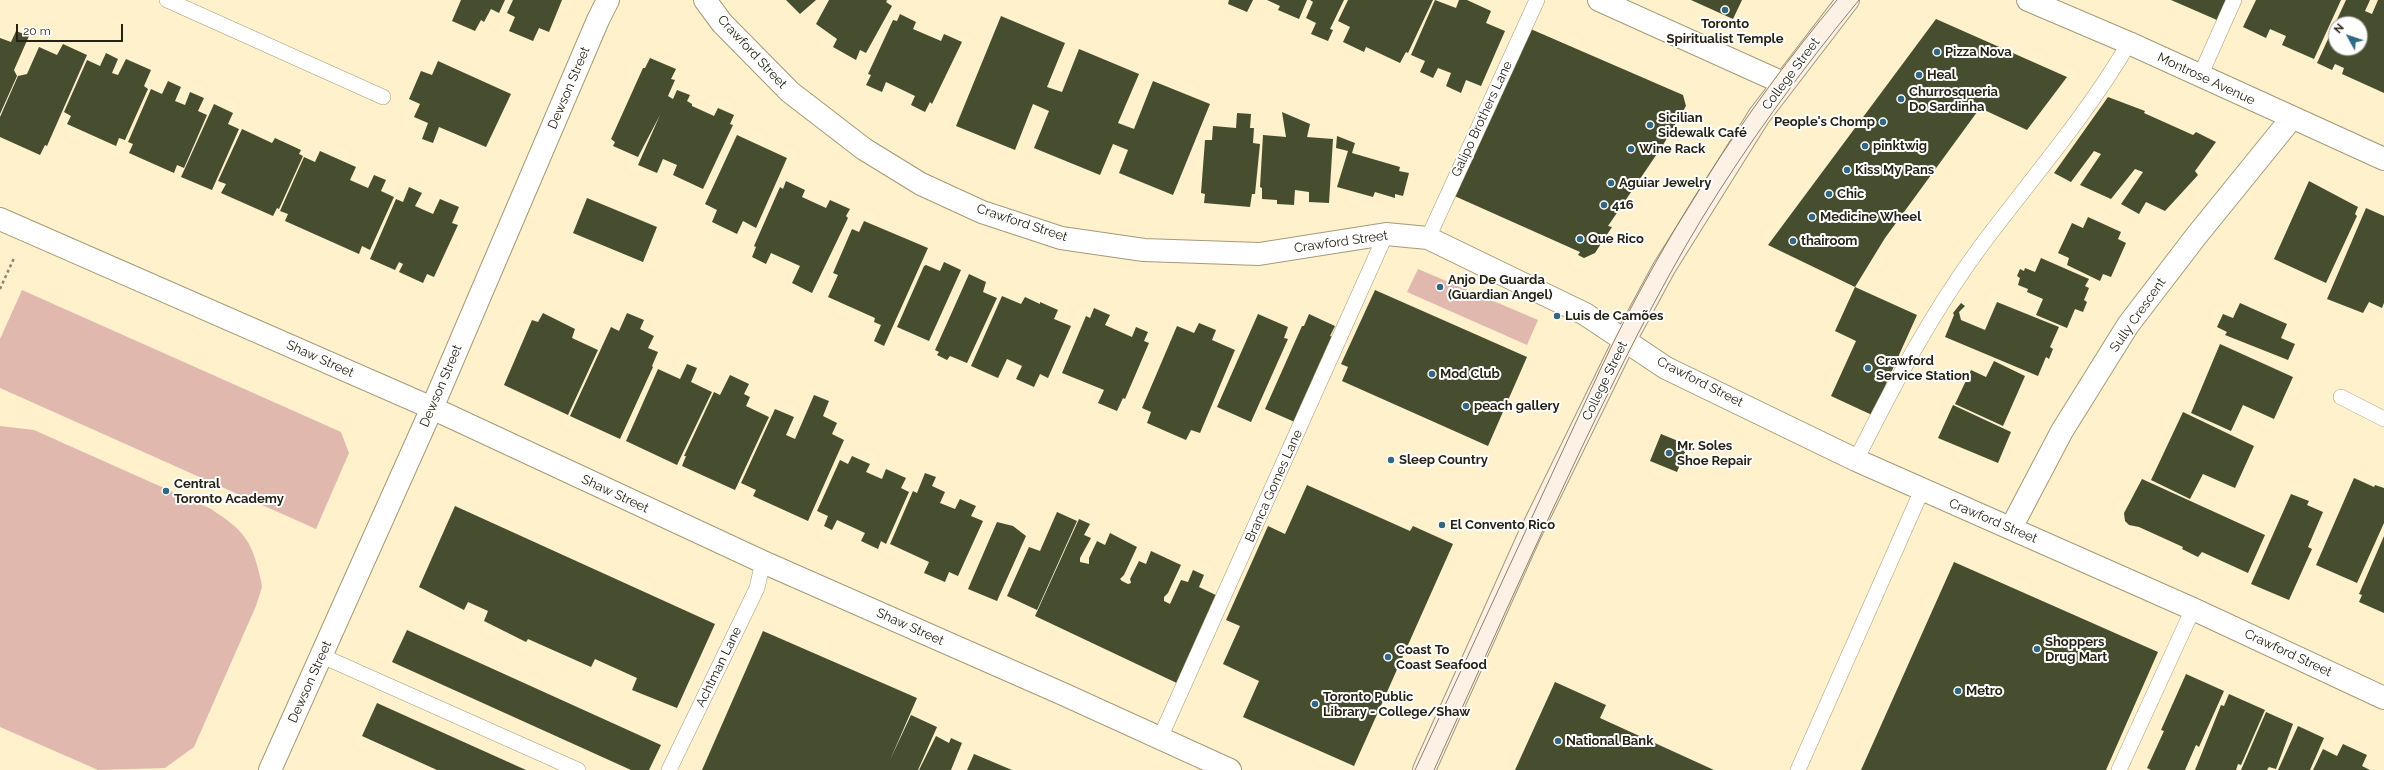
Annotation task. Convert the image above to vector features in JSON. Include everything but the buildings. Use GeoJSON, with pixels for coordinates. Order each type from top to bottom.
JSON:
{"type":"FeatureCollection","features":[{"type":"Feature","properties":{"kind":"main road","name":"College Street"},"geometry":{"type":"LineString","coordinates":[[1424,770],[1529,536],[1625,340],[1696,213],[1759,116],[1848,0]]}},
{"type":"Feature","properties":{"kind":"street","name":"Dewson Street"},"geometry":{"type":"LineString","coordinates":[[270,770],[432,408],[594,28],[608,0]]}},
{"type":"Feature","properties":{"kind":"street","name":"Crawford Street"},"geometry":{"type":"LineString","coordinates":[[705,0],[722,23],[790,92],[864,149],[921,184],[982,212],[1061,238],[1144,250],[1259,254],[1386,234],[1428,238],[1585,314],[1666,368],[1856,460],[2193,609],[2384,698]]}},
{"type":"Feature","properties":{"kind":"street"},"geometry":{"type":"LineString","coordinates":[[1599,0],[1783,83]]}},
{"type":"Feature","properties":{"kind":"street","name":"Montrose Avenue"},"geometry":{"type":"LineString","coordinates":[[2028,0],[2129,43],[2291,119],[2384,159]]}},
{"type":"Feature","properties":{"kind":"street","name":"Sully Crescent"},"geometry":{"type":"LineString","coordinates":[[2011,528],[2062,431],[2128,325],[2291,119]]}},
{"type":"Feature","properties":{"kind":"street","name":"Shaw Street"},"geometry":{"type":"LineString","coordinates":[[0,219],[432,408],[763,562],[1230,770]]}},
{"type":"Feature","properties":{"kind":"lane"},"geometry":{"type":"LineString","coordinates":[[167,0],[383,97]]}},
{"type":"Feature","properties":{"kind":"lane","name":"Galipo Brothers Lane"},"geometry":{"type":"LineString","coordinates":[[1428,238],[1537,0]]}},
{"type":"Feature","properties":{"kind":"lane"},"geometry":{"type":"LineString","coordinates":[[2200,76],[2234,0]]}},
{"type":"Feature","properties":{"kind":"lane"},"geometry":{"type":"LineString","coordinates":[[1856,460],[1940,305],[1981,247],[2091,102],[2129,43]]}},
{"type":"Feature","properties":{"kind":"lane","name":"Branca Gomes Lane"},"geometry":{"type":"LineString","coordinates":[[1160,738],[1386,234]]}},
{"type":"Feature","properties":{"kind":"lane"},"geometry":{"type":"LineString","coordinates":[[2341,397],[2384,419]]}},
{"type":"Feature","properties":{"kind":"lane"},"geometry":{"type":"LineString","coordinates":[[1798,770],[1922,490]]}},
{"type":"Feature","properties":{"kind":"lane","name":"Achtman Lane"},"geometry":{"type":"LineString","coordinates":[[669,770],[757,588],[763,562]]}},
{"type":"Feature","properties":{"kind":"lane"},"geometry":{"type":"LineString","coordinates":[[2119,770],[2193,609]]}},
{"type":"Feature","properties":{"kind":"lane"},"geometry":{"type":"LineString","coordinates":[[322,656],[578,770]]}},
{"type":"Feature","properties":{"kind":"path"},"geometry":{"type":"LineString","coordinates":[[0,289],[16,254]]}},
{"type":"Feature","properties":{"kind":"shaded area"},"geometry":{"type":"Polygon","coordinates":[[[1418,269],[1538,320],[1527,345],[1407,292],[1418,269]]]}},
{"type":"Feature","properties":{"kind":"shaded area"},"geometry":{"type":"Polygon","coordinates":[[[22,290],[341,432],[349,453],[316,529],[0,388],[0,339],[22,290]]]}},
{"type":"Feature","properties":{"kind":"shaded area"},"geometry":{"type":"Polygon","coordinates":[[[0,426],[34,430],[211,509],[240,531],[250,547],[258,567],[262,587],[256,606],[194,747],[165,768],[98,770],[0,727],[0,426]]]}},
{"type":"Feature","properties":{"kind":"tram line"},"geometry":{"type":"LineString","coordinates":[[1415,770],[1601,368],[1651,271],[1707,176],[1770,86],[1837,0]]}},
{"type":"Feature","properties":{"kind":"tram line"},"geometry":{"type":"LineString","coordinates":[[1434,770],[1582,447],[1624,361],[1669,275],[1719,191],[1757,135],[1796,80],[1859,0]]}},
{"type":"Feature","properties":{"kind":"place","name":"Toronto Spiritualist Temple"},"geometry":{"type":"Point","coordinates":[1725,10]}},
{"type":"Feature","properties":{"kind":"place","name":"Pizza Nova"},"geometry":{"type":"Point","coordinates":[1937,52]}},
{"type":"Feature","properties":{"kind":"place","name":"Heal"},"geometry":{"type":"Point","coordinates":[1919,75]}},
{"type":"Feature","properties":{"kind":"place","name":"Churrosqueria Do Sardinha"},"geometry":{"type":"Point","coordinates":[1901,99]}},
{"type":"Feature","properties":{"kind":"place","name":"People's Chomp"},"geometry":{"type":"Point","coordinates":[1883,122]}},
{"type":"Feature","properties":{"kind":"place","name":"Sicilian Sidewalk Café"},"geometry":{"type":"Point","coordinates":[1650,125]}},
{"type":"Feature","properties":{"kind":"place","name":"pinktwig"},"geometry":{"type":"Point","coordinates":[1865,146]}},
{"type":"Feature","properties":{"kind":"place","name":"Wine Rack"},"geometry":{"type":"Point","coordinates":[1631,149]}},
{"type":"Feature","properties":{"kind":"place","name":"Kiss My Pans"},"geometry":{"type":"Point","coordinates":[1847,170]}},
{"type":"Feature","properties":{"kind":"place","name":"Aguiar Jewelry"},"geometry":{"type":"Point","coordinates":[1611,183]}},
{"type":"Feature","properties":{"kind":"place","name":"Chic"},"geometry":{"type":"Point","coordinates":[1829,194]}},
{"type":"Feature","properties":{"kind":"place","name":"416"},"geometry":{"type":"Point","coordinates":[1604,205]}},
{"type":"Feature","properties":{"kind":"place","name":"Medicine Wheel"},"geometry":{"type":"Point","coordinates":[1812,217]}},
{"type":"Feature","properties":{"kind":"place","name":"Que Rico"},"geometry":{"type":"Point","coordinates":[1580,239]}},
{"type":"Feature","properties":{"kind":"place","name":"thairoom"},"geometry":{"type":"Point","coordinates":[1793,241]}},
{"type":"Feature","properties":{"kind":"place","name":"Anjo De Guarda (Guardian Angel)"},"geometry":{"type":"Point","coordinates":[1440,287]}},
{"type":"Feature","properties":{"kind":"place","name":"Luis de Camões"},"geometry":{"type":"Point","coordinates":[1557,316]}},
{"type":"Feature","properties":{"kind":"place","name":"Crawford Service Station"},"geometry":{"type":"Point","coordinates":[1868,368]}},
{"type":"Feature","properties":{"kind":"place","name":"Mod Club"},"geometry":{"type":"Point","coordinates":[1432,374]}},
{"type":"Feature","properties":{"kind":"place","name":"peach gallery"},"geometry":{"type":"Point","coordinates":[1466,406]}},
{"type":"Feature","properties":{"kind":"place","name":"Mr. Soles Shoe Repair"},"geometry":{"type":"Point","coordinates":[1669,453]}},
{"type":"Feature","properties":{"kind":"place","name":"Sleep Country"},"geometry":{"type":"Point","coordinates":[1391,460]}},
{"type":"Feature","properties":{"kind":"place","name":"Central Toronto Academy"},"geometry":{"type":"Point","coordinates":[166,491]}},
{"type":"Feature","properties":{"kind":"place","name":"El Convento Rico"},"geometry":{"type":"Point","coordinates":[1442,525]}},
{"type":"Feature","properties":{"kind":"place","name":"Shoppers Drug Mart"},"geometry":{"type":"Point","coordinates":[2037,649]}},
{"type":"Feature","properties":{"kind":"place","name":"Coast To Coast Seafood"},"geometry":{"type":"Point","coordinates":[1388,657]}},
{"type":"Feature","properties":{"kind":"place","name":"Metro"},"geometry":{"type":"Point","coordinates":[1958,691]}},
{"type":"Feature","properties":{"kind":"place","name":"Toronto Public Library - College/Shaw"},"geometry":{"type":"Point","coordinates":[1315,704]}},
{"type":"Feature","properties":{"kind":"place","name":"National Bank"},"geometry":{"type":"Point","coordinates":[1558,741]}}]}
